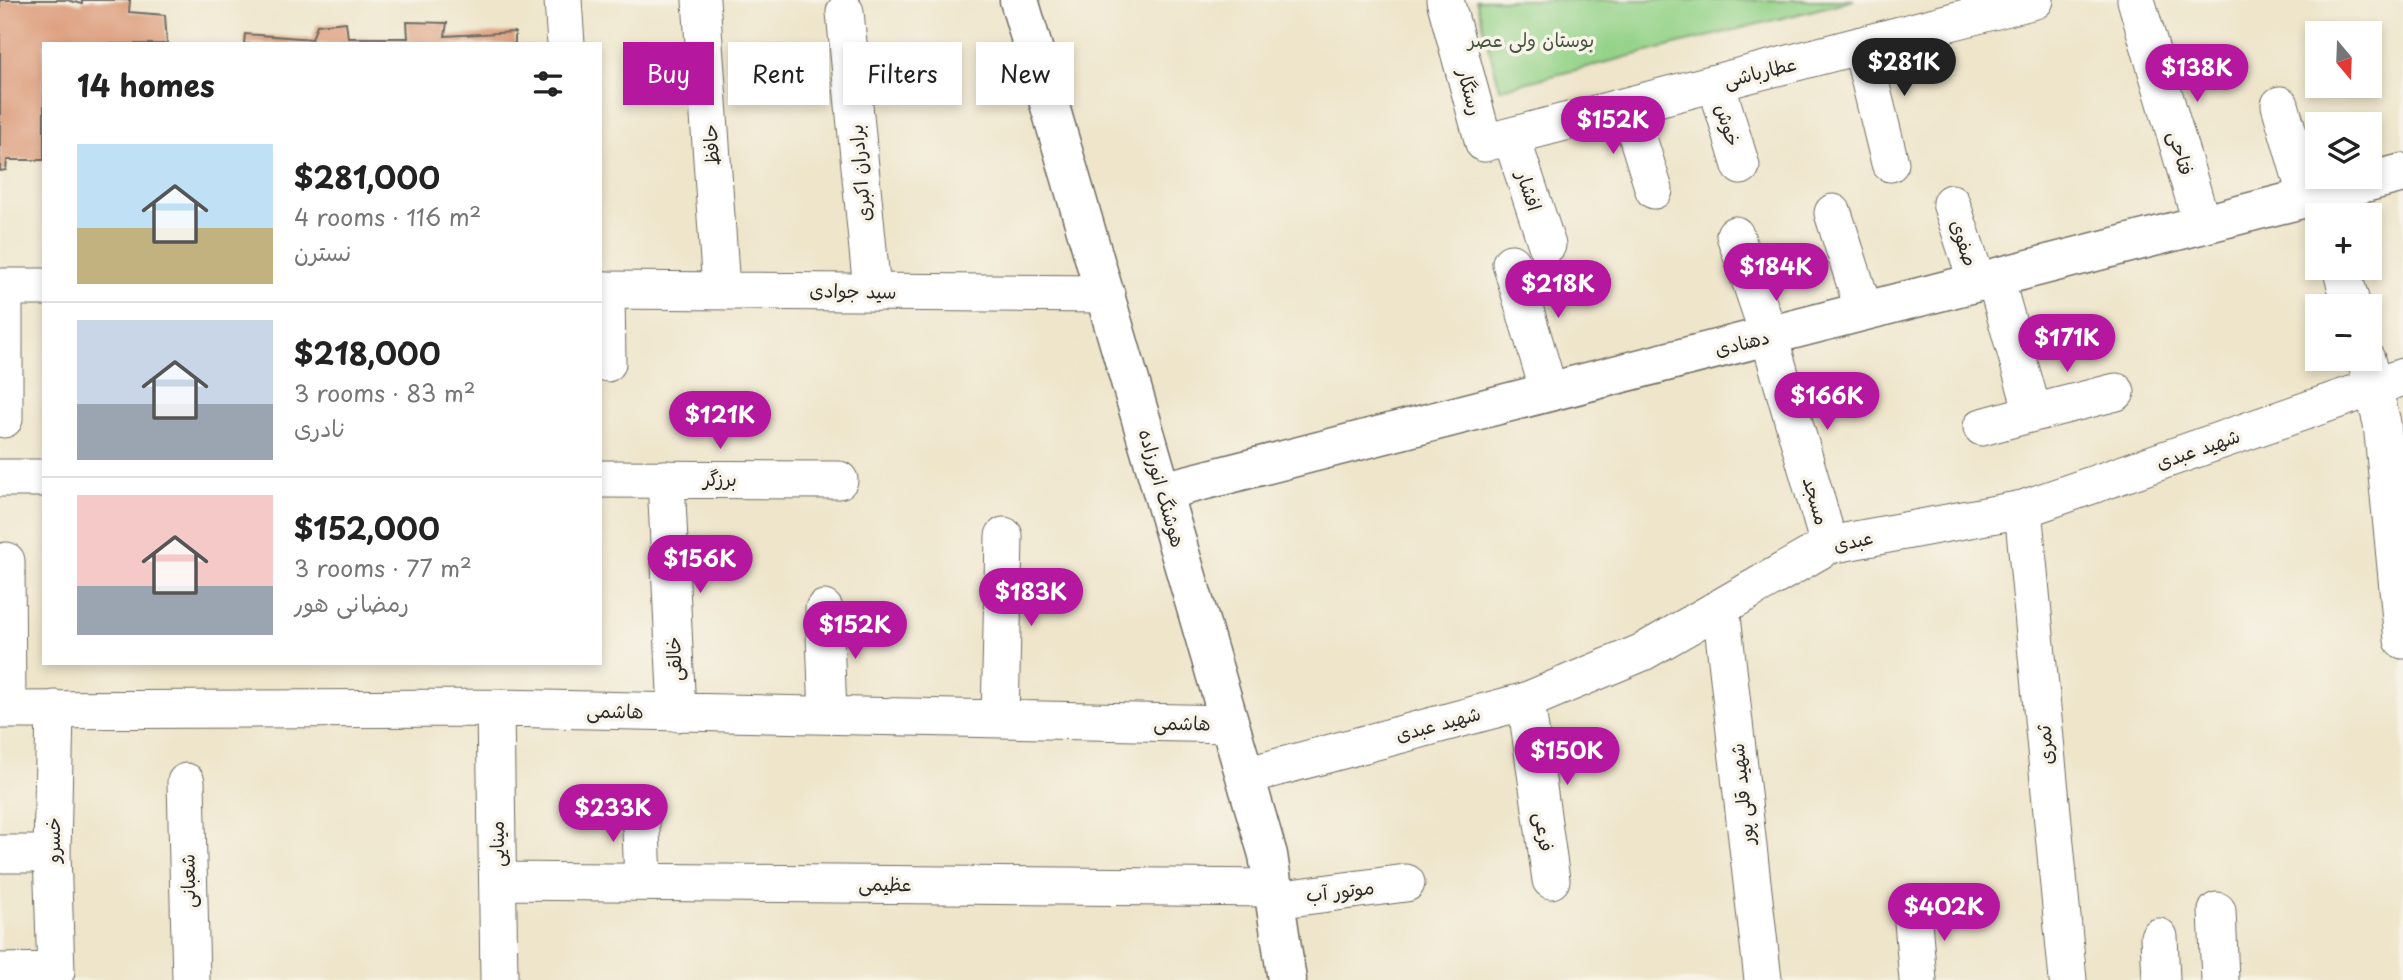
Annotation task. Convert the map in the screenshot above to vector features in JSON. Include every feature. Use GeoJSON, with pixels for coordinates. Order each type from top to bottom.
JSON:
{"type":"FeatureCollection","features":[{"type":"Feature","properties":{"kind":"main road","name":"هوشنگ انورزاده"},"geometry":{"type":"LineString","coordinates":[[1019,0],[1083,229],[1090,240],[1106,294],[1268,855],[1287,980]]}},
{"type":"Feature","properties":{"kind":"main road","name":"دهنادی"},"geometry":{"type":"LineString","coordinates":[[1163,491],[2202,225],[2318,202],[2403,173]]}},
{"type":"Feature","properties":{"kind":"street"},"geometry":{"type":"LineString","coordinates":[[563,0],[566,42]]}},
{"type":"Feature","properties":{"kind":"street","name":"حافظ"},"geometry":{"type":"LineString","coordinates":[[701,0],[721,289]]}},
{"type":"Feature","properties":{"kind":"street","name":"رستگار"},"geometry":{"type":"LineString","coordinates":[[1445,0],[1498,140]]}},
{"type":"Feature","properties":{"kind":"street","name":"عطارباشی"},"geometry":{"type":"LineString","coordinates":[[1498,140],[2035,0]]}},
{"type":"Feature","properties":{"kind":"street","name":"فتاحی"},"geometry":{"type":"LineString","coordinates":[[2136,0],[2202,225]]}},
{"type":"Feature","properties":{"kind":"street","name":"برادران اکبری"},"geometry":{"type":"LineString","coordinates":[[845,12],[872,291]]}},
{"type":"Feature","properties":{"kind":"street"},"geometry":{"type":"LineString","coordinates":[[1861,45],[1890,163]]}},
{"type":"Feature","properties":{"kind":"street","name":"خوش"},"geometry":{"type":"LineString","coordinates":[[1716,83],[1741,166]]}},
{"type":"Feature","properties":{"kind":"street"},"geometry":{"type":"LineString","coordinates":[[2280,105],[2318,202]]}},
{"type":"Feature","properties":{"kind":"street"},"geometry":{"type":"LineString","coordinates":[[1628,106],[1654,190]]}},
{"type":"Feature","properties":{"kind":"street","name":"افشار"},"geometry":{"type":"LineString","coordinates":[[1498,140],[1547,246]]}},
{"type":"Feature","properties":{"kind":"street","name":"صفوی"},"geometry":{"type":"LineString","coordinates":[[1951,203],[1986,280],[2033,413]]}},
{"type":"Feature","properties":{"kind":"street"},"geometry":{"type":"LineString","coordinates":[[1833,213],[1864,312]]}},
{"type":"Feature","properties":{"kind":"street","name":"مسجد"},"geometry":{"type":"LineString","coordinates":[[1735,235],[1769,336],[1829,544]]}},
{"type":"Feature","properties":{"kind":"street"},"geometry":{"type":"LineString","coordinates":[[1511,263],[1549,392]]}},
{"type":"Feature","properties":{"kind":"street"},"geometry":{"type":"LineString","coordinates":[[4,419],[2,287],[42,287]]}},
{"type":"Feature","properties":{"kind":"street"},"geometry":{"type":"LineString","coordinates":[[603,290],[607,363]]}},
{"type":"Feature","properties":{"kind":"street","name":"سید جوادی"},"geometry":{"type":"LineString","coordinates":[[603,290],[1106,294]]}},
{"type":"Feature","properties":{"kind":"street"},"geometry":{"type":"LineString","coordinates":[[2381,375],[2382,423],[2403,640]]}},
{"type":"Feature","properties":{"kind":"street","name":"شهید عبدی"},"geometry":{"type":"LineString","coordinates":[[2023,509],[2381,375]]}},
{"type":"Feature","properties":{"kind":"street"},"geometry":{"type":"LineString","coordinates":[[1982,426],[2116,392]]}},
{"type":"Feature","properties":{"kind":"street"},"geometry":{"type":"LineString","coordinates":[[0,478],[42,478]]}},
{"type":"Feature","properties":{"kind":"street","name":"برزگر"},"geometry":{"type":"LineString","coordinates":[[602,479],[839,480]]}},
{"type":"Feature","properties":{"kind":"street","name":"خالقی"},"geometry":{"type":"LineString","coordinates":[[666,479],[677,713]]}},
{"type":"Feature","properties":{"kind":"street","name":"عبدی"},"geometry":{"type":"LineString","coordinates":[[1711,613],[1829,544],[2023,509]]}},
{"type":"Feature","properties":{"kind":"street","name":"ثمری"},"geometry":{"type":"LineString","coordinates":[[2023,509],[2068,980]]}},
{"type":"Feature","properties":{"kind":"street"},"geometry":{"type":"LineString","coordinates":[[1000,719],[1004,536]]}},
{"type":"Feature","properties":{"kind":"street"},"geometry":{"type":"LineString","coordinates":[[4,710],[6,561]]}},
{"type":"Feature","properties":{"kind":"street"},"geometry":{"type":"LineString","coordinates":[[824,609],[828,715]]}},
{"type":"Feature","properties":{"kind":"street","name":"شهید عبدی"},"geometry":{"type":"LineString","coordinates":[[1245,776],[1526,701],[1643,652],[1711,613]]}},
{"type":"Feature","properties":{"kind":"street","name":"شهید قلی پور"},"geometry":{"type":"LineString","coordinates":[[1711,613],[1763,980]]}},
{"type":"Feature","properties":{"kind":"street","name":"فرعی"},"geometry":{"type":"LineString","coordinates":[[1526,701],[1551,880]]}},
{"type":"Feature","properties":{"kind":"street","name":"هاشمی"},"geometry":{"type":"LineString","coordinates":[[4,710],[495,708],[1230,724]]}},
{"type":"Feature","properties":{"kind":"street","name":"مینایی"},"geometry":{"type":"LineString","coordinates":[[495,708],[499,980]]}},
{"type":"Feature","properties":{"kind":"street","name":"خسرو"},"geometry":{"type":"LineString","coordinates":[[0,972],[56,971],[52,854],[55,709]]}},
{"type":"Feature","properties":{"kind":"street","name":"شعبانی"},"geometry":{"type":"LineString","coordinates":[[186,782],[191,980]]}},
{"type":"Feature","properties":{"kind":"street"},"geometry":{"type":"LineString","coordinates":[[640,803],[643,882]]}},
{"type":"Feature","properties":{"kind":"street"},"geometry":{"type":"LineString","coordinates":[[0,854],[52,854]]}},
{"type":"Feature","properties":{"kind":"street","name":"عظیمی"},"geometry":{"type":"LineString","coordinates":[[498,881],[1274,894]]}},
{"type":"Feature","properties":{"kind":"street","name":"موتور آب"},"geometry":{"type":"LineString","coordinates":[[1274,894],[1406,883]]}},
{"type":"Feature","properties":{"kind":"street"},"geometry":{"type":"LineString","coordinates":[[1912,910],[1918,980]]}},
{"type":"Feature","properties":{"kind":"street"},"geometry":{"type":"LineString","coordinates":[[2217,911],[2220,980]]}},
{"type":"Feature","properties":{"kind":"street"},"geometry":{"type":"LineString","coordinates":[[2159,937],[2161,980]]}},
{"type":"Feature","properties":{"kind":"green space","name":"بوستان ولی عصر"},"geometry":{"type":"Polygon","coordinates":[[[1476,0],[1854,0],[1500,89],[1476,0]]]}},
{"type":"Feature","properties":{"kind":"building"},"geometry":{"type":"Polygon","coordinates":[[[0,0],[67,0],[82,4],[82,0],[130,0],[129,12],[165,15],[167,42],[42,42],[42,160],[7,160],[6,170],[0,171],[0,0]]]}},
{"type":"Feature","properties":{"kind":"building"},"geometry":{"type":"Polygon","coordinates":[[[346,22],[348,38],[408,38],[407,22],[447,23],[445,36],[515,32],[515,42],[244,42],[245,34],[312,39],[317,25],[346,22]]]}}]}
